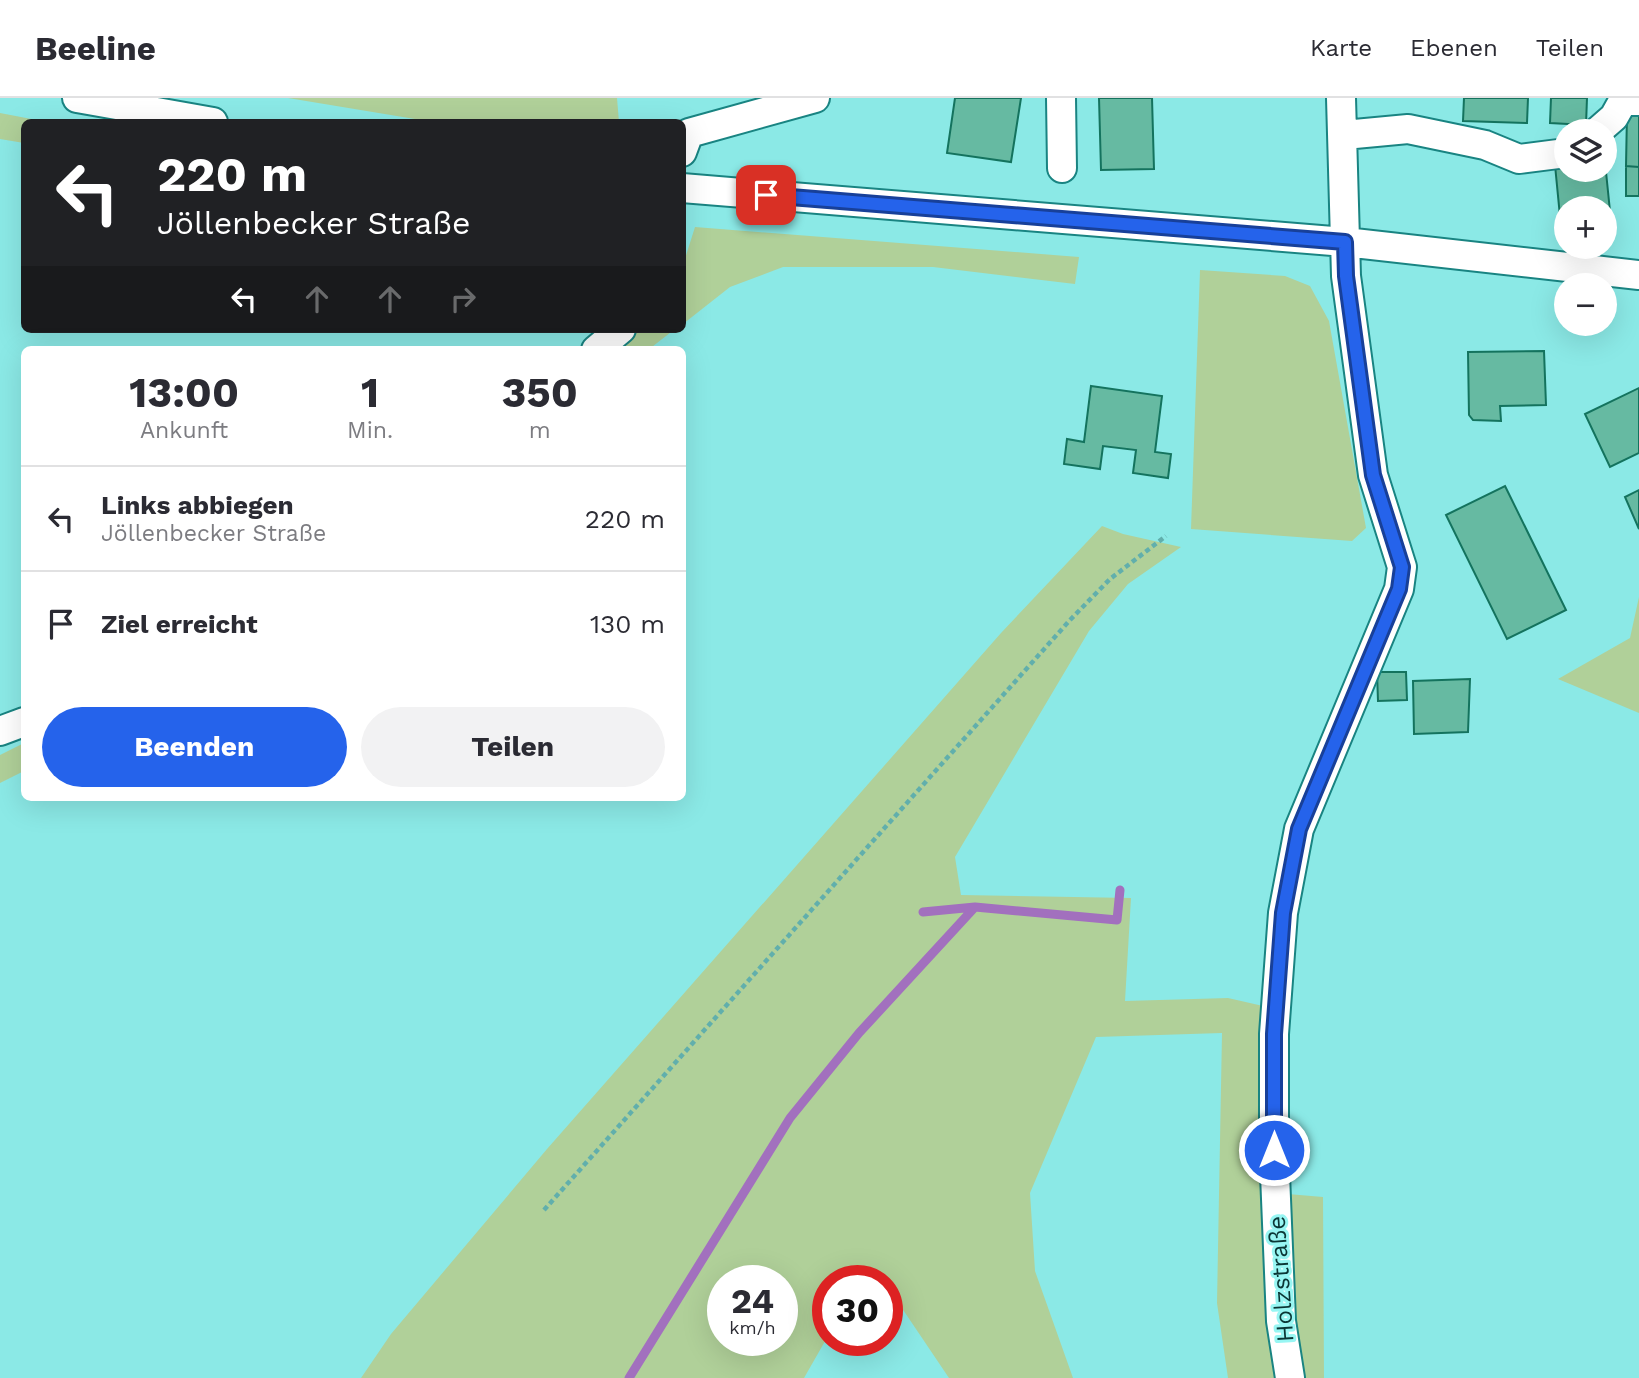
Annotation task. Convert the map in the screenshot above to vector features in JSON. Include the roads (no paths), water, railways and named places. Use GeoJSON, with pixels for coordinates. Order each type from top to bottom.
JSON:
{"type":"FeatureCollection","features":[{"type":"Feature","properties":{"kind":"street"},"geometry":{"type":"LineString","coordinates":[[77,98],[196,119]]}},
{"type":"Feature","properties":{"kind":"street"},"geometry":{"type":"LineString","coordinates":[[686,141],[689,133],[815,98]]}},
{"type":"Feature","properties":{"kind":"street"},"geometry":{"type":"LineString","coordinates":[[1061,98],[1062,168]]}},
{"type":"Feature","properties":{"kind":"street","name":"Holzstraße"},"geometry":{"type":"LineString","coordinates":[[1290,1378],[1281,1321],[1274,1150],[1274,1034],[1283,913],[1299,829],[1399,589],[1402,567],[1373,475],[1346,276],[1342,98]]}},
{"type":"Feature","properties":{"kind":"street"},"geometry":{"type":"LineString","coordinates":[[1612,119],[1623,101],[1639,102]]}},
{"type":"Feature","properties":{"kind":"street"},"geometry":{"type":"LineString","coordinates":[[1344,135],[1408,129],[1485,145],[1519,159],[1554,155]]}},
{"type":"Feature","properties":{"kind":"street"},"geometry":{"type":"LineString","coordinates":[[686,188],[1345,242],[1639,275]]}},
{"type":"Feature","properties":{"kind":"street"},"geometry":{"type":"LineString","coordinates":[[601,346],[616,333]]}},
{"type":"Feature","properties":{"kind":"street"},"geometry":{"type":"LineString","coordinates":[[0,731],[21,723]]}},
{"type":"Feature","properties":{"kind":"waterway"},"geometry":{"type":"LineString","coordinates":[[629,1378],[790,1118],[859,1033],[975,907],[1117,920],[1120,890]]}},
{"type":"Feature","properties":{"kind":"waterway"},"geometry":{"type":"LineString","coordinates":[[923,912],[975,907]]}}]}
